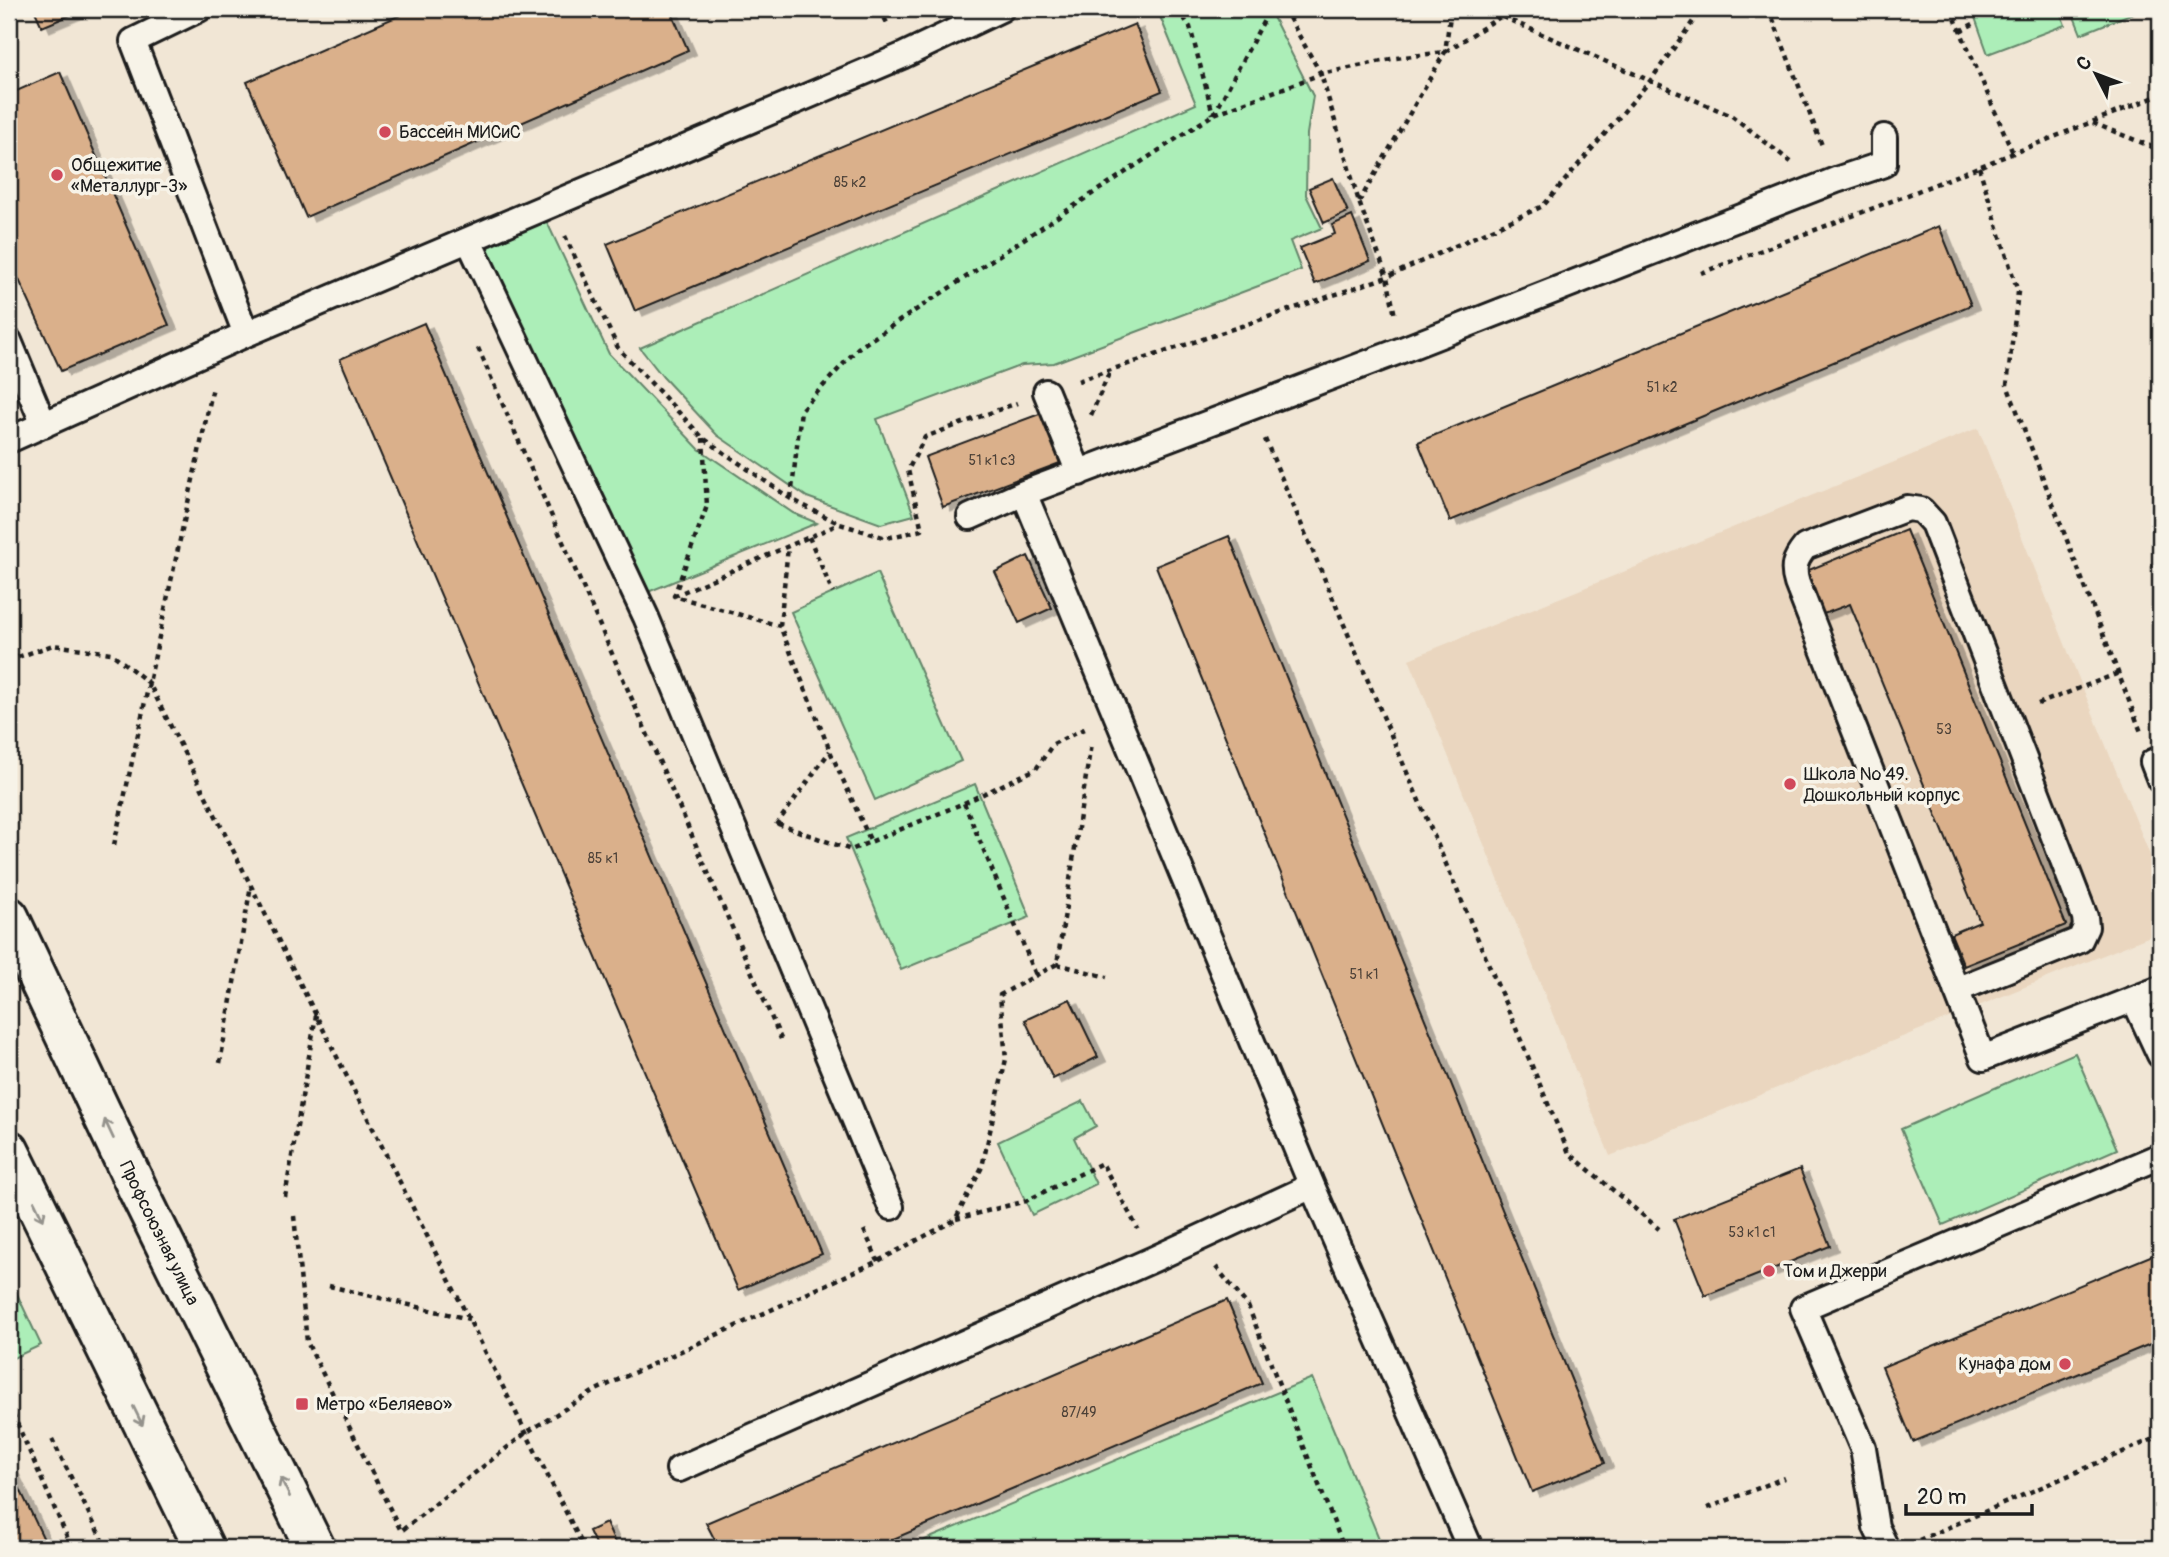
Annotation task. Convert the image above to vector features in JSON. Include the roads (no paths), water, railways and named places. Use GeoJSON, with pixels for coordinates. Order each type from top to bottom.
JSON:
{"type":"FeatureCollection","features":[{"type":"Feature","properties":{"kind":"main road","name":"Профсоюзная улица"},"geometry":{"type":"LineString","coordinates":[[9,917],[138,1190],[315,1548]]}},
{"type":"Feature","properties":{"kind":"main road"},"geometry":{"type":"LineString","coordinates":[[9,1150],[204,1548]]}},
{"type":"Feature","properties":{"kind":"lane"},"geometry":{"type":"LineString","coordinates":[[199,9],[133,41],[246,334]]}},
{"type":"Feature","properties":{"kind":"lane"},"geometry":{"type":"LineString","coordinates":[[9,440],[246,334],[902,56],[1001,9]]}},
{"type":"Feature","properties":{"kind":"lane"},"geometry":{"type":"LineString","coordinates":[[970,517],[1024,493],[1884,164],[1884,137]]}},
{"type":"Feature","properties":{"kind":"lane"},"geometry":{"type":"LineString","coordinates":[[469,241],[646,617],[891,1207]]}},
{"type":"Feature","properties":{"kind":"lane"},"geometry":{"type":"LineString","coordinates":[[9,341],[44,425]]}},
{"type":"Feature","properties":{"kind":"lane"},"geometry":{"type":"LineString","coordinates":[[1046,392],[1079,473]]}},
{"type":"Feature","properties":{"kind":"lane"},"geometry":{"type":"LineString","coordinates":[[1024,493],[1312,1186],[1470,1548]]}},
{"type":"Feature","properties":{"kind":"lane"},"geometry":{"type":"LineString","coordinates":[[1956,990],[2080,940],[2086,927],[2085,917],[1933,523],[1921,510],[1907,508],[1805,547],[1796,558],[1794,572],[1797,583],[1956,990],[1983,1058],[2160,989]]}},
{"type":"Feature","properties":{"kind":"lane"},"geometry":{"type":"LineString","coordinates":[[2134,999],[2160,1055]]}},
{"type":"Feature","properties":{"kind":"lane"},"geometry":{"type":"LineString","coordinates":[[1886,1548],[1876,1527],[1864,1448],[1802,1308],[2160,1156]]}},
{"type":"Feature","properties":{"kind":"lane"},"geometry":{"type":"LineString","coordinates":[[679,1469],[1154,1259],[1312,1186]]}},
{"type":"Feature","properties":{"kind":"place","name":"Бассейн МИСиС"},"geometry":{"type":"Point","coordinates":[385,132]}},
{"type":"Feature","properties":{"kind":"place","name":"Общежитие «Металлург-3»"},"geometry":{"type":"Point","coordinates":[57,175]}},
{"type":"Feature","properties":{"kind":"place","name":"Школа № 49. Дошкольный корпус"},"geometry":{"type":"Point","coordinates":[1790,784]}},
{"type":"Feature","properties":{"kind":"place","name":"Том и Джерри"},"geometry":{"type":"Point","coordinates":[1769,1271]}},
{"type":"Feature","properties":{"kind":"place","name":"Кунафа дом"},"geometry":{"type":"Point","coordinates":[2065,1364]}},
{"type":"Feature","properties":{"kind":"place","name":"Метро «Беляево»"},"geometry":{"type":"Point","coordinates":[302,1404]}}]}
